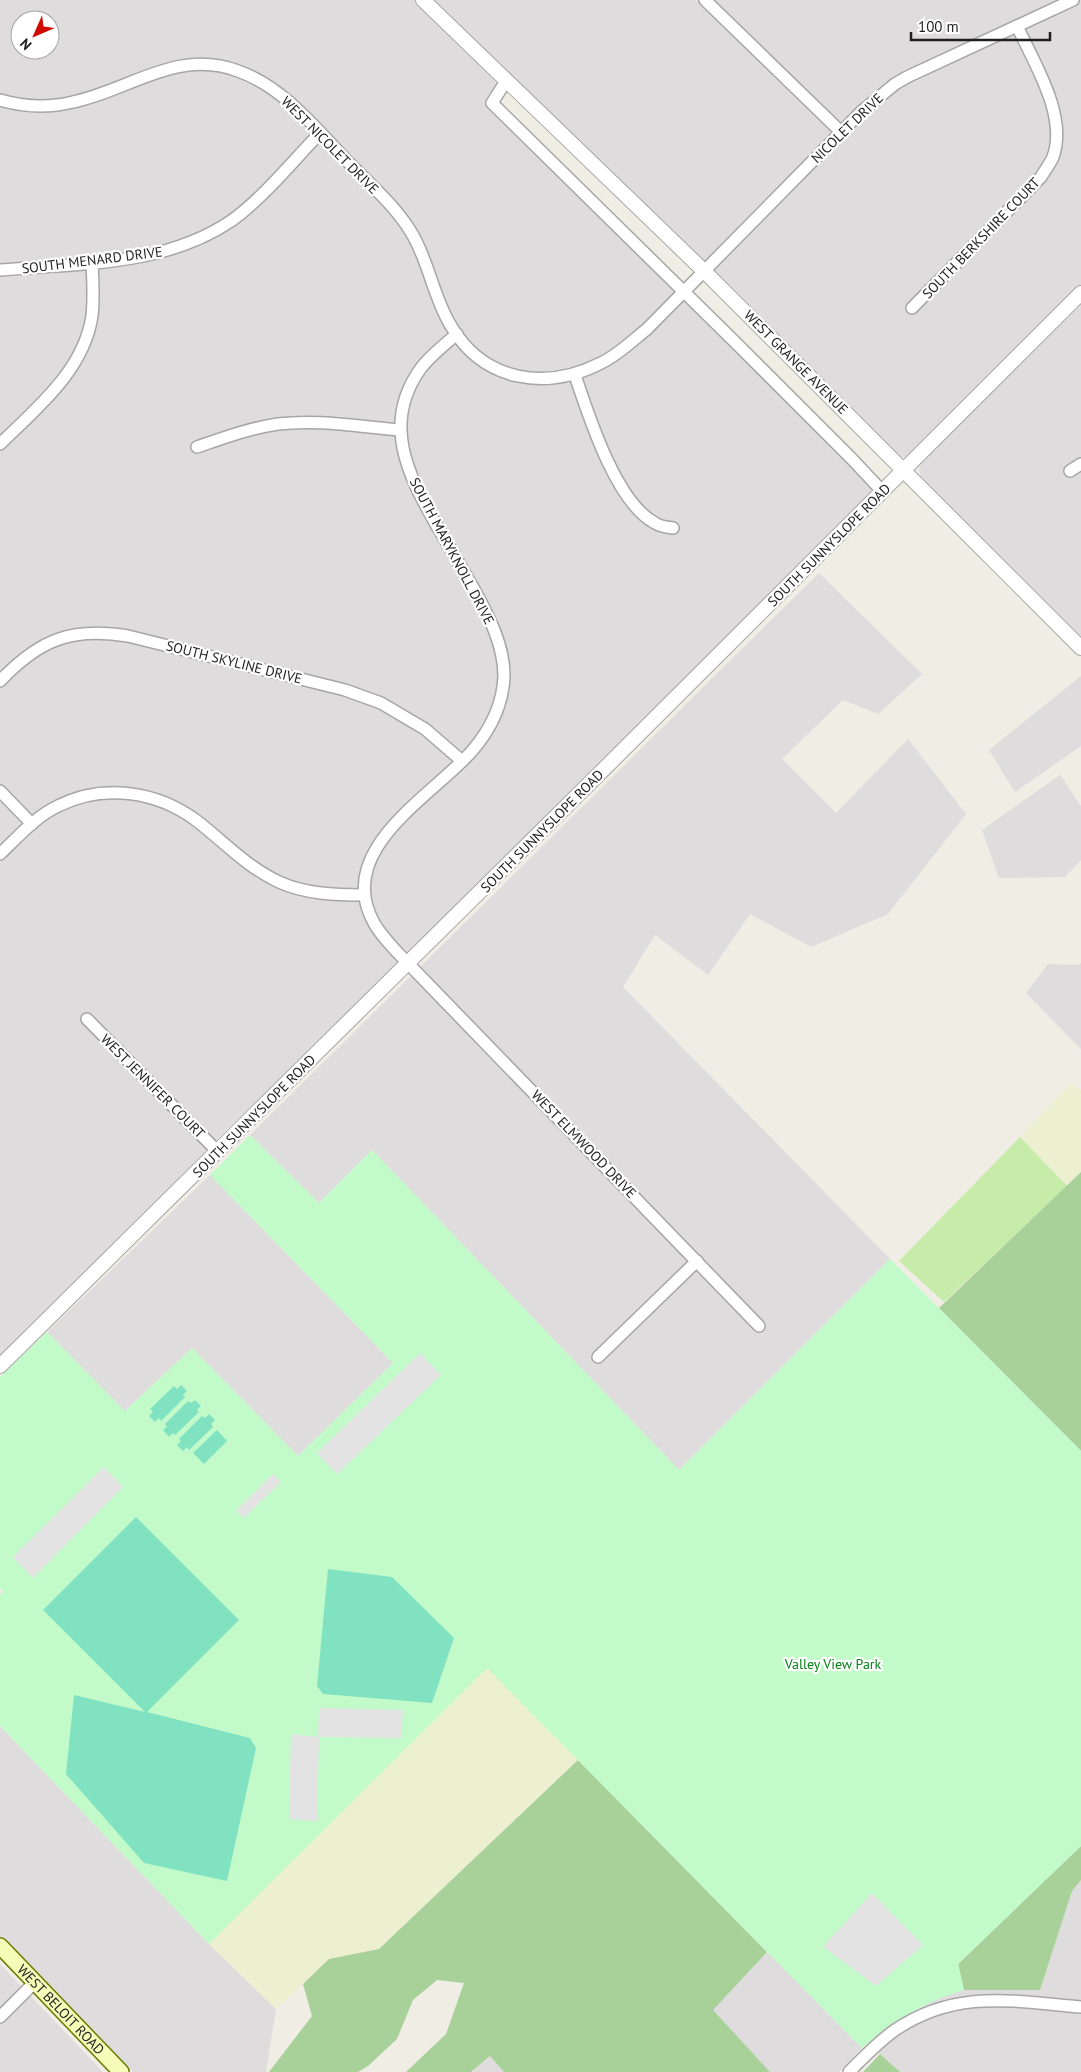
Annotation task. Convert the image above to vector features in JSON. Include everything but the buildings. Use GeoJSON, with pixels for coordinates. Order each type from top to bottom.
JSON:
{"type":"FeatureCollection","features":[{"type":"Feature","properties":{"kind":"main road","name":"WEST BELOIT ROAD"},"geometry":{"type":"LineString","coordinates":[[0,1946],[121,2072]]}},
{"type":"Feature","properties":{"kind":"street","name":"WEST GRANGE AVENUE"},"geometry":{"type":"LineString","coordinates":[[423,0],[706,272],[1081,648]]}},
{"type":"Feature","properties":{"kind":"street"},"geometry":{"type":"LineString","coordinates":[[705,0],[841,132]]}},
{"type":"Feature","properties":{"kind":"street","name":"NICOLET DRIVE"},"geometry":{"type":"LineString","coordinates":[[685,292],[872,102],[901,81],[1073,0]]}},
{"type":"Feature","properties":{"kind":"street","name":"SOUTH BERKSHIRE COURT"},"geometry":{"type":"LineString","coordinates":[[912,308],[1041,177],[1053,157],[1057,130],[1053,110],[1017,26]]}},
{"type":"Feature","properties":{"kind":"street","name":"WEST NICOLET DRIVE"},"geometry":{"type":"LineString","coordinates":[[0,100],[26,105],[63,104],[81,100],[151,73],[179,66],[202,64],[223,66],[256,78],[276,92],[320,133],[378,191],[411,231],[428,267],[445,315],[457,334],[480,359],[494,368],[518,377],[546,379],[575,375],[613,357],[647,330],[685,292]]}},
{"type":"Feature","properties":{"kind":"street","name":"WEST GRANGE AVENUE"},"geometry":{"type":"LineString","coordinates":[[506,81],[492,103],[852,458],[883,492]]}},
{"type":"Feature","properties":{"kind":"street","name":"SOUTH MENARD DRIVE"},"geometry":{"type":"LineString","coordinates":[[0,270],[92,262],[166,252],[207,234],[231,220],[246,208],[320,133]]}},
{"type":"Feature","properties":{"kind":"street"},"geometry":{"type":"LineString","coordinates":[[0,444],[50,395],[79,355],[92,314],[94,287],[92,262]]}},
{"type":"Feature","properties":{"kind":"street","name":"SOUTH SUNNYSLOPE ROAD"},"geometry":{"type":"LineString","coordinates":[[0,1366],[883,492],[1081,293]]}},
{"type":"Feature","properties":{"kind":"street","name":"SOUTH MARYKNOLL DRIVE"},"geometry":{"type":"LineString","coordinates":[[408,963],[382,935],[374,923],[364,895],[366,870],[377,846],[411,809],[462,761],[483,736],[497,709],[501,695],[503,664],[494,628],[408,470],[403,454],[400,430],[405,401],[412,384],[430,357],[457,334]]}},
{"type":"Feature","properties":{"kind":"street"},"geometry":{"type":"LineString","coordinates":[[575,375],[601,447],[621,485],[646,517],[662,526],[673,528]]}},
{"type":"Feature","properties":{"kind":"street"},"geometry":{"type":"LineString","coordinates":[[197,447],[238,433],[278,424],[325,423],[400,430]]}},
{"type":"Feature","properties":{"kind":"street"},"geometry":{"type":"LineString","coordinates":[[1070,471],[1081,464]]}},
{"type":"Feature","properties":{"kind":"street","name":"SOUTH SKYLINE DRIVE"},"geometry":{"type":"LineString","coordinates":[[0,681],[24,659],[48,643],[66,636],[88,632],[128,636],[345,690],[381,703],[425,729],[462,761]]}},
{"type":"Feature","properties":{"kind":"street"},"geometry":{"type":"LineString","coordinates":[[0,791],[32,824]]}},
{"type":"Feature","properties":{"kind":"street"},"geometry":{"type":"LineString","coordinates":[[0,854],[32,824],[57,806],[89,794],[113,792],[135,794],[156,799],[179,809],[247,863],[280,882],[296,888],[321,893],[364,895]]}},
{"type":"Feature","properties":{"kind":"street","name":"WEST ELMWOOD DRIVE"},"geometry":{"type":"LineString","coordinates":[[408,963],[759,1326]]}},
{"type":"Feature","properties":{"kind":"street","name":"WEST JENNIFER COURT"},"geometry":{"type":"LineString","coordinates":[[87,1020],[218,1152]]}},
{"type":"Feature","properties":{"kind":"street"},"geometry":{"type":"LineString","coordinates":[[598,1357],[697,1261]]}},
{"type":"Feature","properties":{"kind":"street"},"geometry":{"type":"LineString","coordinates":[[0,2017],[34,1982]]}},
{"type":"Feature","properties":{"kind":"street"},"geometry":{"type":"LineString","coordinates":[[849,2072],[875,2046],[907,2023],[933,2010],[967,2001],[988,2000],[1081,2007]]}},
{"type":"Feature","properties":{"kind":"shaded area"},"geometry":{"type":"Polygon","coordinates":[[[0,0],[415,0],[495,79],[496,84],[486,99],[486,105],[490,111],[874,486],[867,497],[310,1051],[227,1129],[0,1357],[0,0]]]}},
{"type":"Feature","properties":{"kind":"shaded area"},"geometry":{"type":"Polygon","coordinates":[[[429,0],[1081,0],[1081,285],[911,456],[902,457],[893,451],[766,326],[739,294],[429,0]]]}},
{"type":"Feature","properties":{"kind":"shaded area"},"geometry":{"type":"Polygon","coordinates":[[[1081,299],[1081,642],[924,482],[919,469],[921,461],[1081,299]]]}},
{"type":"Feature","properties":{"kind":"shaded area"},"geometry":{"type":"Polygon","coordinates":[[[819,573],[922,674],[878,714],[843,700],[782,759],[836,813],[908,739],[966,814],[888,914],[811,947],[750,914],[708,975],[655,935],[623,987],[890,1259],[679,1470],[372,1150],[319,1203],[250,1135],[819,573]]]}},
{"type":"Feature","properties":{"kind":"shaded area"},"geometry":{"type":"Polygon","coordinates":[[[1081,676],[1081,746],[1015,792],[989,750],[1081,676]]]}},
{"type":"Feature","properties":{"kind":"shaded area"},"geometry":{"type":"Polygon","coordinates":[[[1060,775],[1081,806],[1081,860],[1065,877],[999,878],[982,830],[1060,775]]]}},
{"type":"Feature","properties":{"kind":"shaded area"},"geometry":{"type":"Polygon","coordinates":[[[1081,963],[1081,1049],[1026,993],[1048,964],[1079,965],[1081,963]]]}},
{"type":"Feature","properties":{"kind":"shaded area"},"geometry":{"type":"Polygon","coordinates":[[[210,1175],[393,1363],[298,1456],[192,1348],[125,1411],[47,1332],[210,1175]]]}},
{"type":"Feature","properties":{"kind":"shaded area"},"geometry":{"type":"Polygon","coordinates":[[[420,1353],[441,1375],[337,1474],[317,1453],[420,1353]]]}},
{"type":"Feature","properties":{"kind":"shaded area"},"geometry":{"type":"Polygon","coordinates":[[[104,1467],[123,1487],[33,1578],[13,1557],[104,1467]]]}},
{"type":"Feature","properties":{"kind":"shaded area"},"geometry":{"type":"Polygon","coordinates":[[[273,1474],[281,1482],[244,1518],[236,1511],[273,1474]]]}},
{"type":"Feature","properties":{"kind":"shaded area"},"geometry":{"type":"Polygon","coordinates":[[[319,1708],[403,1710],[401,1738],[319,1737],[317,1821],[289,1819],[291,1734],[318,1737],[319,1708]]]}},
{"type":"Feature","properties":{"kind":"shaded area"},"geometry":{"type":"Polygon","coordinates":[[[0,1726],[209,1944],[276,2009],[266,2072],[133,2072],[0,1936],[0,1726]]]}},
{"type":"Feature","properties":{"kind":"shaded area"},"geometry":{"type":"Polygon","coordinates":[[[1081,1880],[1081,2072],[900,2072],[868,2043],[883,2030],[937,1998],[964,1990],[1040,1990],[1072,1891],[1081,1880]]]}},
{"type":"Feature","properties":{"kind":"shaded area"},"geometry":{"type":"Polygon","coordinates":[[[872,1893],[923,1945],[876,1986],[823,1947],[872,1893]]]}},
{"type":"Feature","properties":{"kind":"shaded area"},"geometry":{"type":"Polygon","coordinates":[[[767,1952],[862,2048],[839,2072],[770,2072],[712,2010],[767,1952]]]}},
{"type":"Feature","properties":{"kind":"shaded area"},"geometry":{"type":"Polygon","coordinates":[[[0,1964],[103,2072],[0,2072],[0,1964]]]}},
{"type":"Feature","properties":{"kind":"shaded area"},"geometry":{"type":"Polygon","coordinates":[[[490,2056],[504,2072],[472,2072],[490,2056]]]}},
{"type":"Feature","properties":{"kind":"green space"},"geometry":{"type":"Polygon","coordinates":[[[1071,1083],[1081,1091],[1081,1172],[1067,1186],[1020,1137],[1071,1083]]]}},
{"type":"Feature","properties":{"kind":"green space","name":"Valley View Park"},"geometry":{"type":"Polygon","coordinates":[[[250,1135],[319,1203],[372,1150],[679,1470],[890,1259],[1081,1451],[1081,1846],[958,1964],[964,1990],[936,2000],[910,2013],[885,2029],[862,2048],[487,1668],[209,1944],[0,1726],[0,1595],[3,1591],[0,1588],[0,1377],[47,1332],[125,1411],[192,1348],[298,1456],[393,1363],[210,1175],[250,1135]]]}},
{"type":"Feature","properties":{"kind":"green space"},"geometry":{"type":"Polygon","coordinates":[[[1020,1137],[1067,1186],[944,1302],[899,1261],[1020,1137]]]}},
{"type":"Feature","properties":{"kind":"green space"},"geometry":{"type":"Polygon","coordinates":[[[1081,1172],[1081,1451],[939,1308],[1081,1172]]]}},
{"type":"Feature","properties":{"kind":"green space"},"geometry":{"type":"Polygon","coordinates":[[[181,1385],[187,1391],[183,1395],[185,1397],[161,1421],[159,1418],[155,1422],[149,1416],[153,1412],[150,1409],[174,1386],[177,1389],[181,1385]]]}},
{"type":"Feature","properties":{"kind":"green space"},"geometry":{"type":"Polygon","coordinates":[[[195,1400],[201,1406],[197,1410],[199,1412],[175,1435],[173,1433],[169,1437],[163,1430],[167,1427],[165,1424],[188,1401],[191,1403],[195,1400]]]}},
{"type":"Feature","properties":{"kind":"green space"},"geometry":{"type":"Polygon","coordinates":[[[209,1414],[215,1420],[211,1424],[213,1427],[189,1450],[187,1447],[183,1451],[177,1445],[181,1441],[179,1439],[202,1416],[205,1418],[209,1414]]]}},
{"type":"Feature","properties":{"kind":"green space"},"geometry":{"type":"Polygon","coordinates":[[[217,1430],[227,1441],[204,1464],[193,1453],[217,1430]]]}},
{"type":"Feature","properties":{"kind":"green space"},"geometry":{"type":"Polygon","coordinates":[[[136,1517],[239,1620],[147,1712],[250,1738],[256,1748],[227,1881],[144,1863],[66,1774],[74,1695],[145,1712],[43,1610],[136,1517]]]}},
{"type":"Feature","properties":{"kind":"green space"},"geometry":{"type":"Polygon","coordinates":[[[328,1569],[392,1577],[454,1638],[432,1703],[323,1694],[317,1686],[328,1569]]]}},
{"type":"Feature","properties":{"kind":"green space"},"geometry":{"type":"Polygon","coordinates":[[[487,1668],[578,1760],[379,1949],[329,1959],[276,2009],[209,1944],[487,1668]]]}},
{"type":"Feature","properties":{"kind":"green space"},"geometry":{"type":"Polygon","coordinates":[[[578,1760],[767,1952],[713,2010],[770,2072],[504,2072],[490,2056],[471,2072],[406,2072],[446,2034],[464,1983],[437,1980],[413,2000],[397,2039],[368,2066],[358,2072],[269,2072],[312,2016],[303,1984],[329,1959],[379,1949],[578,1760]]]}},
{"type":"Feature","properties":{"kind":"green space"},"geometry":{"type":"Polygon","coordinates":[[[1081,1846],[1081,1880],[1072,1891],[1040,1990],[964,1990],[958,1964],[1081,1846]]]}},
{"type":"Feature","properties":{"kind":"green space"},"geometry":{"type":"Polygon","coordinates":[[[880,2054],[900,2072],[863,2072],[880,2054]]]}}]}
